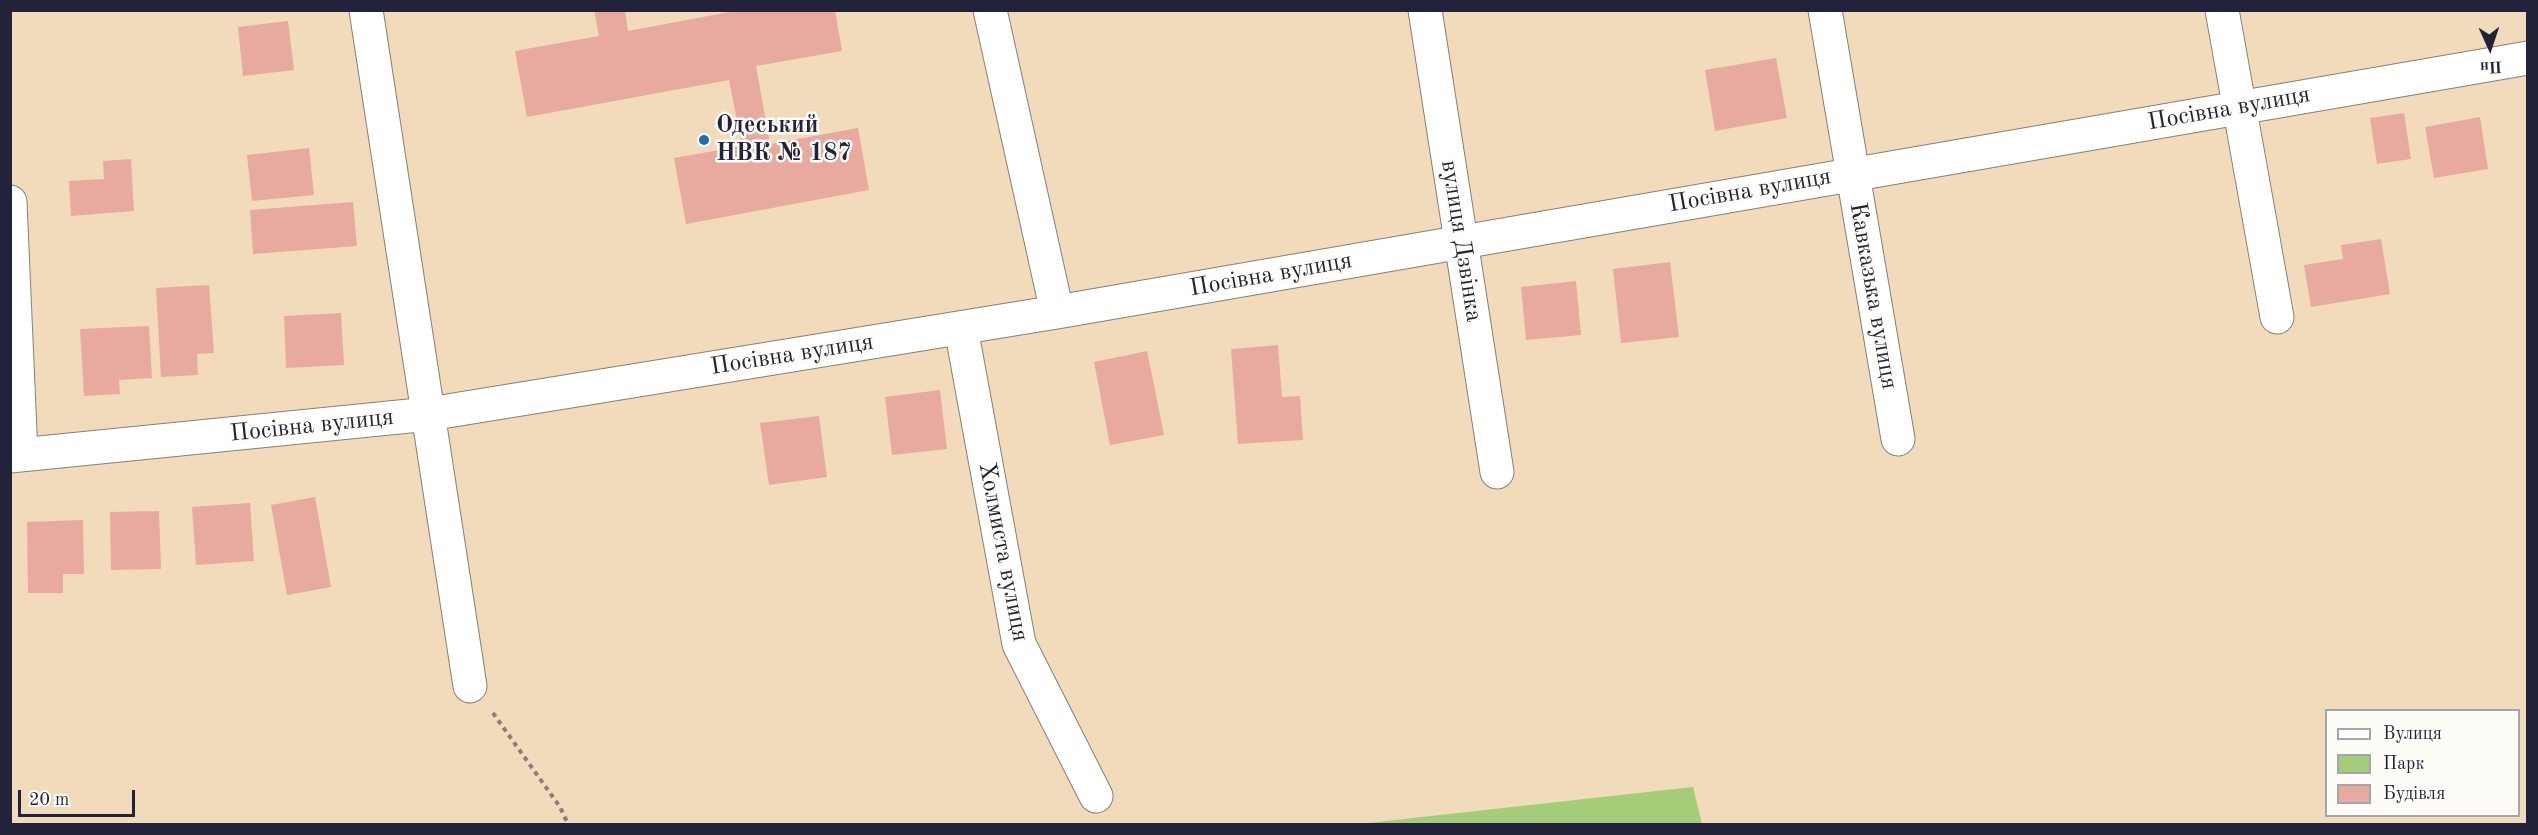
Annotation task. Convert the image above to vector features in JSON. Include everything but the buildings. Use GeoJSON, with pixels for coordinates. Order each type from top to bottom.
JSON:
{"type":"FeatureCollection","features":[{"type":"Feature","properties":{"kind":"street"},"geometry":{"type":"LineString","coordinates":[[366,10],[470,686]]}},
{"type":"Feature","properties":{"kind":"street"},"geometry":{"type":"LineString","coordinates":[[990,10],[1057,312]]}},
{"type":"Feature","properties":{"kind":"street","name":"вулиця Дзвінка"},"geometry":{"type":"LineString","coordinates":[[1425,10],[1497,472]]}},
{"type":"Feature","properties":{"kind":"street","name":"Кавказька вулиця"},"geometry":{"type":"LineString","coordinates":[[1824,10],[1898,439]]}},
{"type":"Feature","properties":{"kind":"street"},"geometry":{"type":"LineString","coordinates":[[2222,10],[2277,317]]}},
{"type":"Feature","properties":{"kind":"street","name":"Посівна вулиця"},"geometry":{"type":"LineString","coordinates":[[16,455],[429,414],[1057,312],[2528,58]]}},
{"type":"Feature","properties":{"kind":"street"},"geometry":{"type":"LineString","coordinates":[[10,202],[16,455]]}},
{"type":"Feature","properties":{"kind":"street","name":"Холмиста вулиця"},"geometry":{"type":"LineString","coordinates":[[961,328],[1019,644],[1096,796]]}},
{"type":"Feature","properties":{"kind":"path"},"geometry":{"type":"LineString","coordinates":[[470,686],[503,725],[560,807],[568,825]]}},
{"type":"Feature","properties":{"kind":"green space"},"geometry":{"type":"Polygon","coordinates":[[[1693,787],[1702,824],[1359,824],[1693,787]]]}},
{"type":"Feature","properties":{"kind":"place","name":"Одеський НВК № 187"},"geometry":{"type":"Point","coordinates":[704,140]}}]}
